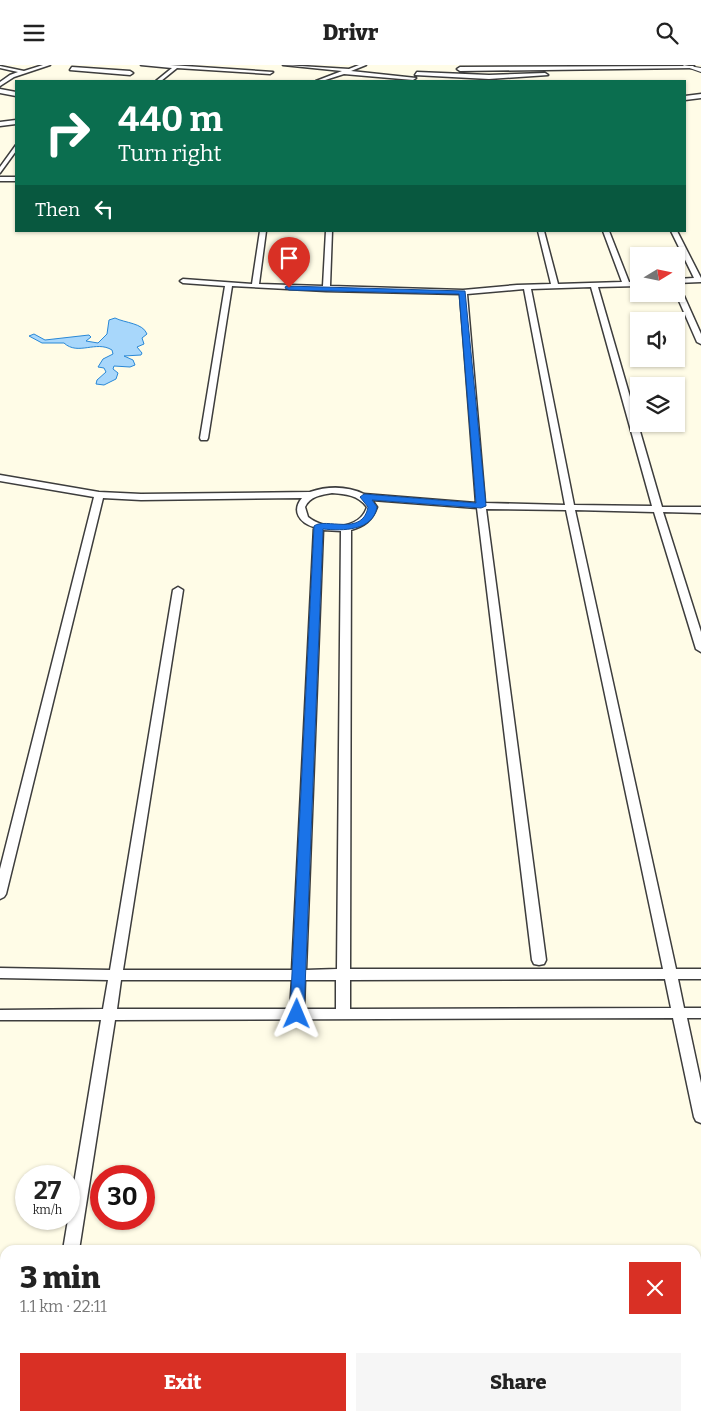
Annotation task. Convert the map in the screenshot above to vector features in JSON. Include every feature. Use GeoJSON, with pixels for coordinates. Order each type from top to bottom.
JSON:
{"type":"FeatureCollection","features":[{"type":"Feature","properties":{"kind":"street"},"geometry":{"type":"LineString","coordinates":[[0,84],[12,76],[48,65]]}},
{"type":"Feature","properties":{"kind":"street"},"geometry":{"type":"LineString","coordinates":[[120,80],[143,65],[270,72]]}},
{"type":"Feature","properties":{"kind":"street"},"geometry":{"type":"LineString","coordinates":[[284,65],[413,78],[548,75],[548,68]]}},
{"type":"Feature","properties":{"kind":"street"},"geometry":{"type":"LineString","coordinates":[[321,80],[364,65]]}},
{"type":"Feature","properties":{"kind":"street"},"geometry":{"type":"LineString","coordinates":[[460,69],[689,66],[701,70]]}},
{"type":"Feature","properties":{"kind":"street"},"geometry":{"type":"LineString","coordinates":[[0,67],[28,72]]}},
{"type":"Feature","properties":{"kind":"street"},"geometry":{"type":"LineString","coordinates":[[159,80],[175,68]]}},
{"type":"Feature","properties":{"kind":"street"},"geometry":{"type":"LineString","coordinates":[[413,78],[424,68]]}},
{"type":"Feature","properties":{"kind":"street"},"geometry":{"type":"LineString","coordinates":[[72,69],[130,73]]}},
{"type":"Feature","properties":{"kind":"street"},"geometry":{"type":"LineString","coordinates":[[0,91],[15,94]]}},
{"type":"Feature","properties":{"kind":"street"},"geometry":{"type":"LineString","coordinates":[[686,98],[701,97]]}},
{"type":"Feature","properties":{"kind":"street"},"geometry":{"type":"LineString","coordinates":[[0,124],[15,122]]}},
{"type":"Feature","properties":{"kind":"street"},"geometry":{"type":"LineString","coordinates":[[0,171],[15,148]]}},
{"type":"Feature","properties":{"kind":"street"},"geometry":{"type":"LineString","coordinates":[[0,179],[15,179]]}},
{"type":"Feature","properties":{"kind":"street"},"geometry":{"type":"LineString","coordinates":[[255,286],[263,232]]}},
{"type":"Feature","properties":{"kind":"street"},"geometry":{"type":"LineString","coordinates":[[326,289],[329,232]]}},
{"type":"Feature","properties":{"kind":"street"},"geometry":{"type":"LineString","coordinates":[[541,232],[555,286]]}},
{"type":"Feature","properties":{"kind":"street"},"geometry":{"type":"LineString","coordinates":[[606,232],[626,284]]}},
{"type":"Feature","properties":{"kind":"street"},"geometry":{"type":"LineString","coordinates":[[675,232],[699,280],[685,281]]}},
{"type":"Feature","properties":{"kind":"street"},"geometry":{"type":"LineString","coordinates":[[183,281],[326,289],[462,292],[527,287],[630,284]]}},
{"type":"Feature","properties":{"kind":"street"},"geometry":{"type":"LineString","coordinates":[[204,438],[230,284]]}},
{"type":"Feature","properties":{"kind":"street"},"geometry":{"type":"LineString","coordinates":[[594,285],[658,509],[701,649]]}},
{"type":"Feature","properties":{"kind":"street"},"geometry":{"type":"LineString","coordinates":[[527,287],[570,507],[701,1117]]}},
{"type":"Feature","properties":{"kind":"street"},"geometry":{"type":"LineString","coordinates":[[462,292],[481,506],[539,960]]}},
{"type":"Feature","properties":{"kind":"street"},"geometry":{"type":"LineString","coordinates":[[683,303],[701,342]]}},
{"type":"Feature","properties":{"kind":"street"},"geometry":{"type":"LineString","coordinates":[[0,468],[2,478],[100,495],[141,497],[311,495],[332,490],[346,491],[364,497],[481,506],[701,510]]}},
{"type":"Feature","properties":{"kind":"street"},"geometry":{"type":"LineString","coordinates":[[0,894],[100,495]]}},
{"type":"Feature","properties":{"kind":"street"},"geometry":{"type":"LineString","coordinates":[[311,495],[301,504],[300,511],[304,518],[319,526],[326,527],[346,527],[365,521],[371,514],[372,507],[364,497]]}},
{"type":"Feature","properties":{"kind":"street"},"geometry":{"type":"LineString","coordinates":[[297,1014],[319,526]]}},
{"type":"Feature","properties":{"kind":"street"},"geometry":{"type":"LineString","coordinates":[[343,1014],[346,527]]}},
{"type":"Feature","properties":{"kind":"street"},"geometry":{"type":"LineString","coordinates":[[72,1245],[178,590]]}},
{"type":"Feature","properties":{"kind":"street"},"geometry":{"type":"LineString","coordinates":[[0,973],[116,975],[701,974]]}},
{"type":"Feature","properties":{"kind":"street"},"geometry":{"type":"LineString","coordinates":[[0,1015],[701,1013]]}},
{"type":"Feature","properties":{"kind":"water"},"geometry":{"type":"Polygon","coordinates":[[[115,318],[138,325],[147,334],[142,338],[144,344],[137,347],[142,353],[141,355],[124,356],[133,360],[135,365],[130,367],[114,366],[113,369],[118,373],[116,379],[104,385],[96,384],[97,380],[106,372],[104,368],[98,367],[103,359],[113,354],[112,350],[106,347],[75,348],[69,347],[64,343],[42,343],[29,336],[34,334],[45,340],[89,335],[91,337],[86,341],[98,343],[107,334],[109,320],[115,318]]]}},
{"type":"Feature","properties":{"kind":"route"},"geometry":{"type":"LineString","coordinates":[[289,288],[462,292],[481,506],[364,497],[372,507],[371,514],[365,521],[354,526],[340,528],[319,526],[297,1014]]}}]}
